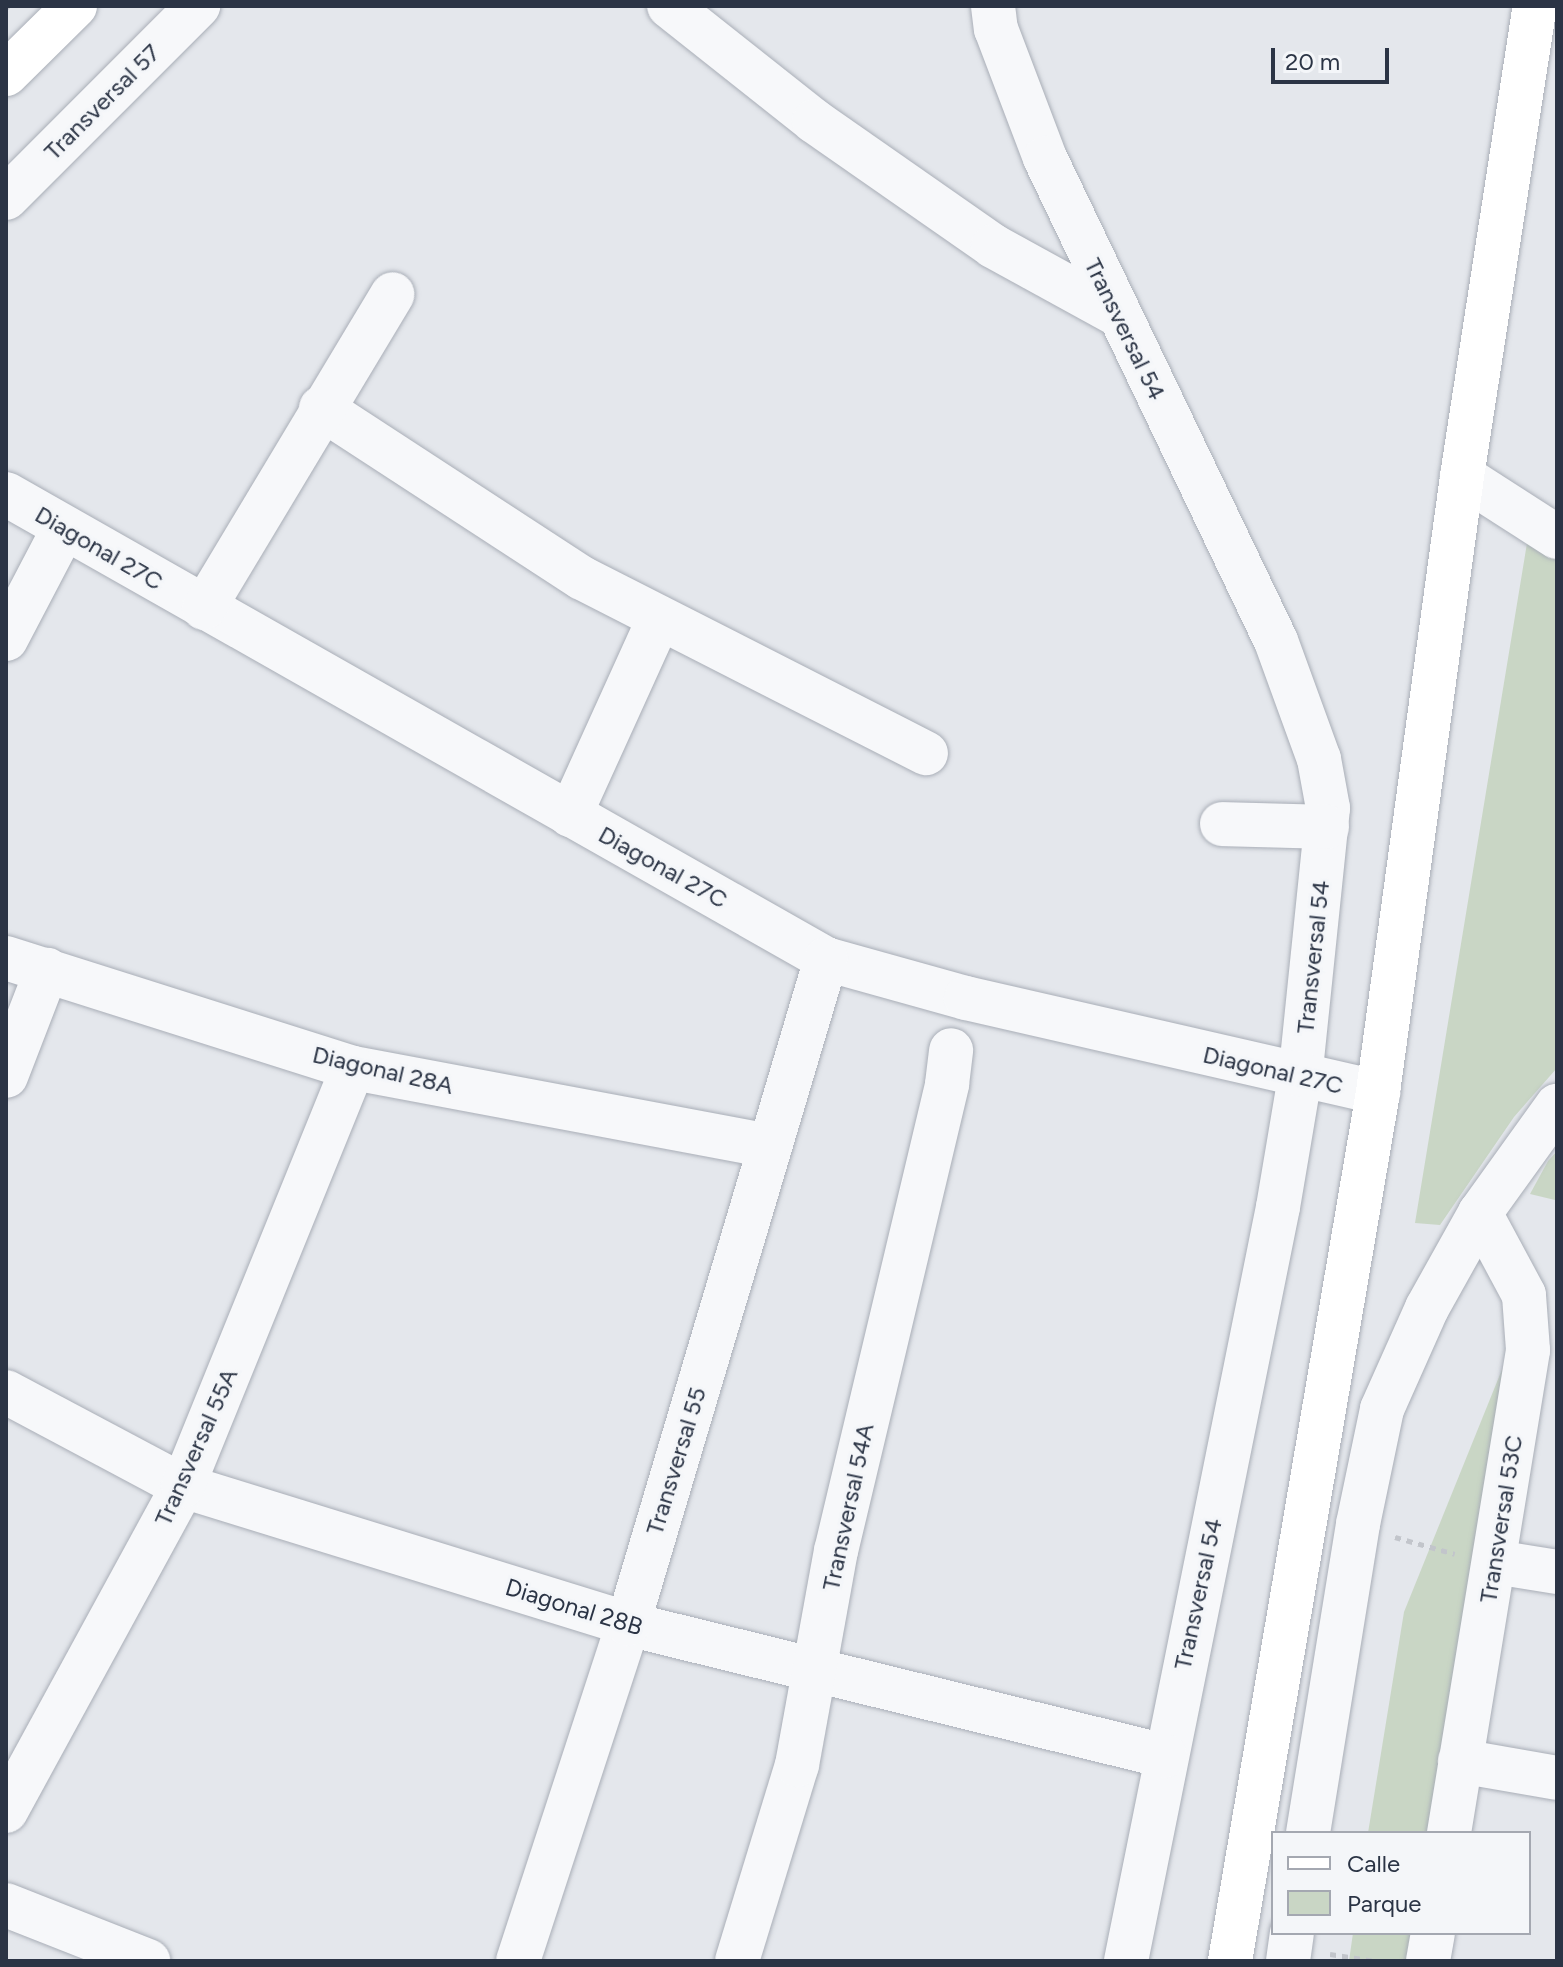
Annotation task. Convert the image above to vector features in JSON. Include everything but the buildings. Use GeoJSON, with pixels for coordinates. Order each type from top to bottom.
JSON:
{"type":"FeatureCollection","features":[{"type":"Feature","properties":{"kind":"main road"},"geometry":{"type":"LineString","coordinates":[[6,74],[75,6]]}},
{"type":"Feature","properties":{"kind":"main road"},"geometry":{"type":"LineString","coordinates":[[1230,1961],[1244,1862],[1283,1674],[1378,1092],[1462,476],[1535,6]]}},
{"type":"Feature","properties":{"kind":"main road"},"geometry":{"type":"LineString","coordinates":[[1215,1961],[1244,1862]]}},
{"type":"Feature","properties":{"kind":"street","name":"Transversal 57"},"geometry":{"type":"LineString","coordinates":[[6,198],[198,6]]}},
{"type":"Feature","properties":{"kind":"street"},"geometry":{"type":"LineString","coordinates":[[669,6],[814,121],[993,246],[1115,313]]}},
{"type":"Feature","properties":{"kind":"street","name":"Transversal 54"},"geometry":{"type":"LineString","coordinates":[[984,14],[1115,313],[1276,641],[1319,759],[1327,827],[1300,1077],[1278,1207],[1126,1961]]}},
{"type":"Feature","properties":{"kind":"street"},"geometry":{"type":"LineString","coordinates":[[204,608],[321,408],[393,294]]}},
{"type":"Feature","properties":{"kind":"street"},"geometry":{"type":"LineString","coordinates":[[321,408],[582,578],[926,753]]}},
{"type":"Feature","properties":{"kind":"street"},"geometry":{"type":"LineString","coordinates":[[1462,476],[1557,537]]}},
{"type":"Feature","properties":{"kind":"street","name":"Diagonal 27C"},"geometry":{"type":"LineString","coordinates":[[6,494],[570,815],[822,971],[1378,1092]]}},
{"type":"Feature","properties":{"kind":"street"},"geometry":{"type":"LineString","coordinates":[[6,639],[64,528]]}},
{"type":"Feature","properties":{"kind":"street"},"geometry":{"type":"LineString","coordinates":[[570,815],[659,619]]}},
{"type":"Feature","properties":{"kind":"street"},"geometry":{"type":"LineString","coordinates":[[1222,824],[1327,827]]}},
{"type":"Feature","properties":{"kind":"street"},"geometry":{"type":"LineString","coordinates":[[6,1076],[26,964]]}},
{"type":"Feature","properties":{"kind":"street","name":"Diagonal 28A"},"geometry":{"type":"LineString","coordinates":[[26,964],[353,1068],[770,1146]]}},
{"type":"Feature","properties":{"kind":"street","name":"Transversal 55"},"geometry":{"type":"LineString","coordinates":[[518,1961],[628,1624],[822,971]]}},
{"type":"Feature","properties":{"kind":"street","name":"Transversal 54A"},"geometry":{"type":"LineString","coordinates":[[737,1961],[797,1765],[836,1551],[947,1084],[951,1050]]}},
{"type":"Feature","properties":{"kind":"street","name":"Transversal 55A"},"geometry":{"type":"LineString","coordinates":[[6,1811],[183,1486],[353,1068]]}},
{"type":"Feature","properties":{"kind":"street"},"geometry":{"type":"LineString","coordinates":[[1308,1831],[1358,1524],[1382,1409],[1427,1308],[1480,1213],[1557,1106]]}},
{"type":"Feature","properties":{"kind":"street","name":"Transversal 53C"},"geometry":{"type":"LineString","coordinates":[[1449,1831],[1495,1562],[1542,1353],[1524,1295],[1480,1213]]}},
{"type":"Feature","properties":{"kind":"street","name":"Diagonal 28B"},"geometry":{"type":"LineString","coordinates":[[6,1392],[183,1486],[628,1624],[816,1674],[1165,1756]]}},
{"type":"Feature","properties":{"kind":"street"},"geometry":{"type":"LineString","coordinates":[[1495,1562],[1557,1572]]}},
{"type":"Feature","properties":{"kind":"street"},"geometry":{"type":"LineString","coordinates":[[1460,1761],[1557,1778]]}},
{"type":"Feature","properties":{"kind":"street"},"geometry":{"type":"LineString","coordinates":[[6,1905],[148,1961]]}},
{"type":"Feature","properties":{"kind":"street"},"geometry":{"type":"LineString","coordinates":[[1428,1961],[1433,1935]]}},
{"type":"Feature","properties":{"kind":"path"},"geometry":{"type":"LineString","coordinates":[[1389,1535],[1430,1549]]}},
{"type":"Feature","properties":{"kind":"path"},"geometry":{"type":"LineString","coordinates":[[1299,1949],[1376,1961]]}},
{"type":"Feature","properties":{"kind":"green space"},"geometry":{"type":"Polygon","coordinates":[[[1529,531],[1557,551],[1557,1068],[1514,1117],[1440,1225],[1415,1223],[1529,531]]]}},
{"type":"Feature","properties":{"kind":"green space"},"geometry":{"type":"Polygon","coordinates":[[[1557,1151],[1555,1200],[1530,1194],[1548,1161],[1557,1151]]]}},
{"type":"Feature","properties":{"kind":"green space"},"geometry":{"type":"Polygon","coordinates":[[[1505,1362],[1432,1831],[1368,1831],[1404,1612],[1505,1362]]]}},
{"type":"Feature","properties":{"kind":"green space"},"geometry":{"type":"Polygon","coordinates":[[[1353,1935],[1416,1935],[1412,1961],[1349,1961],[1353,1935]]]}}]}
